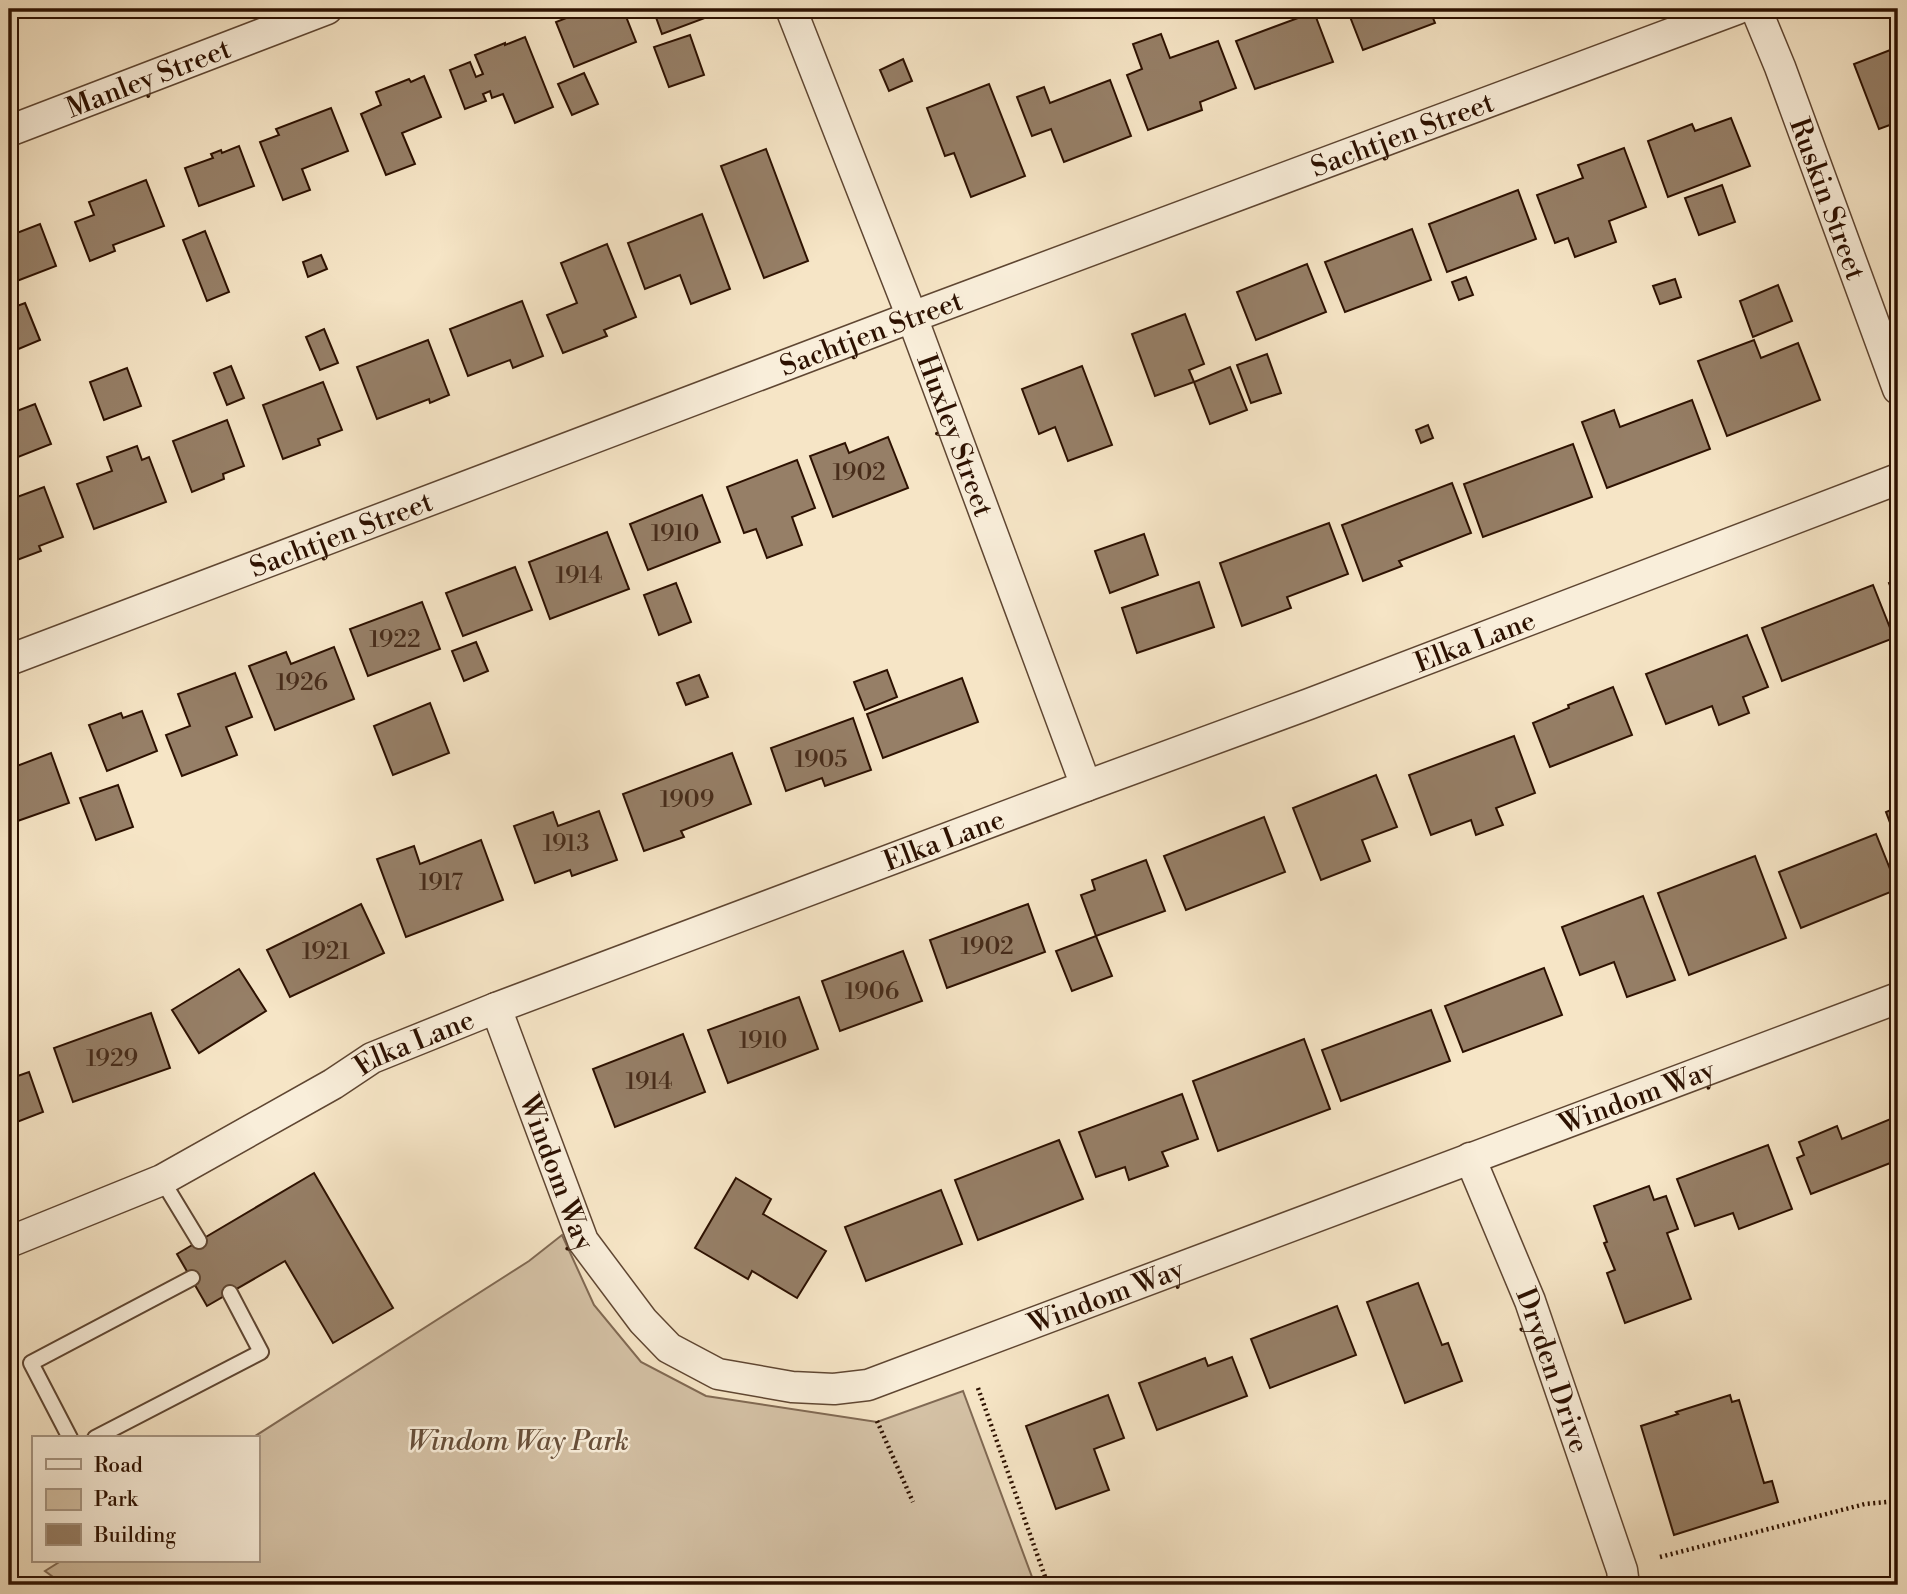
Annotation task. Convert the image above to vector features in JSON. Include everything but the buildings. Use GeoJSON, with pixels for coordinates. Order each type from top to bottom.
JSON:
{"type":"FeatureCollection","features":[{"type":"Feature","properties":{"kind":"street","name":"Manley Street"},"geometry":{"type":"LineString","coordinates":[[9,131],[327,9]]}},
{"type":"Feature","properties":{"kind":"street","name":"Huxley Street"},"geometry":{"type":"LineString","coordinates":[[791,9],[912,317],[1086,786]]}},
{"type":"Feature","properties":{"kind":"street","name":"Sachtjen Street"},"geometry":{"type":"LineString","coordinates":[[9,660],[912,317],[1737,9]]}},
{"type":"Feature","properties":{"kind":"street","name":"Ruskin Street"},"geometry":{"type":"LineString","coordinates":[[1756,9],[1898,389]]}},
{"type":"Feature","properties":{"kind":"street","name":"Elka Lane"},"geometry":{"type":"LineString","coordinates":[[9,1242],[162,1180],[332,1084],[372,1058],[496,1008],[1310,704],[1898,480]]}},
{"type":"Feature","properties":{"kind":"street","name":"Windom Way"},"geometry":{"type":"LineString","coordinates":[[496,1008],[583,1241],[643,1321],[669,1348],[718,1374],[792,1387],[834,1389],[869,1385],[1898,998]]}},
{"type":"Feature","properties":{"kind":"street","name":"Dryden Drive"},"geometry":{"type":"LineString","coordinates":[[1470,1158],[1530,1301],[1625,1585]]}},
{"type":"Feature","properties":{"kind":"lane"},"geometry":{"type":"LineString","coordinates":[[162,1180],[199,1241]]}},
{"type":"Feature","properties":{"kind":"lane"},"geometry":{"type":"LineString","coordinates":[[70,1436],[30,1363],[192,1278]]}},
{"type":"Feature","properties":{"kind":"lane"},"geometry":{"type":"LineString","coordinates":[[99,1436],[261,1352],[230,1293]]}},
{"type":"Feature","properties":{"kind":"path"},"geometry":{"type":"LineString","coordinates":[[978,1388],[1048,1585]]}},
{"type":"Feature","properties":{"kind":"path"},"geometry":{"type":"LineString","coordinates":[[877,1421],[913,1502]]}},
{"type":"Feature","properties":{"kind":"path"},"geometry":{"type":"LineString","coordinates":[[1660,1557],[1865,1504],[1898,1501]]}},
{"type":"Feature","properties":{"kind":"green space","name":"Windom Way Park"},"geometry":{"type":"Polygon","coordinates":[[[562,1235],[594,1305],[641,1362],[706,1396],[877,1422],[963,1391],[1035,1585],[64,1585],[45,1571],[59,1562],[259,1562],[259,1436],[255,1436],[529,1261],[562,1235]]]}}]}
